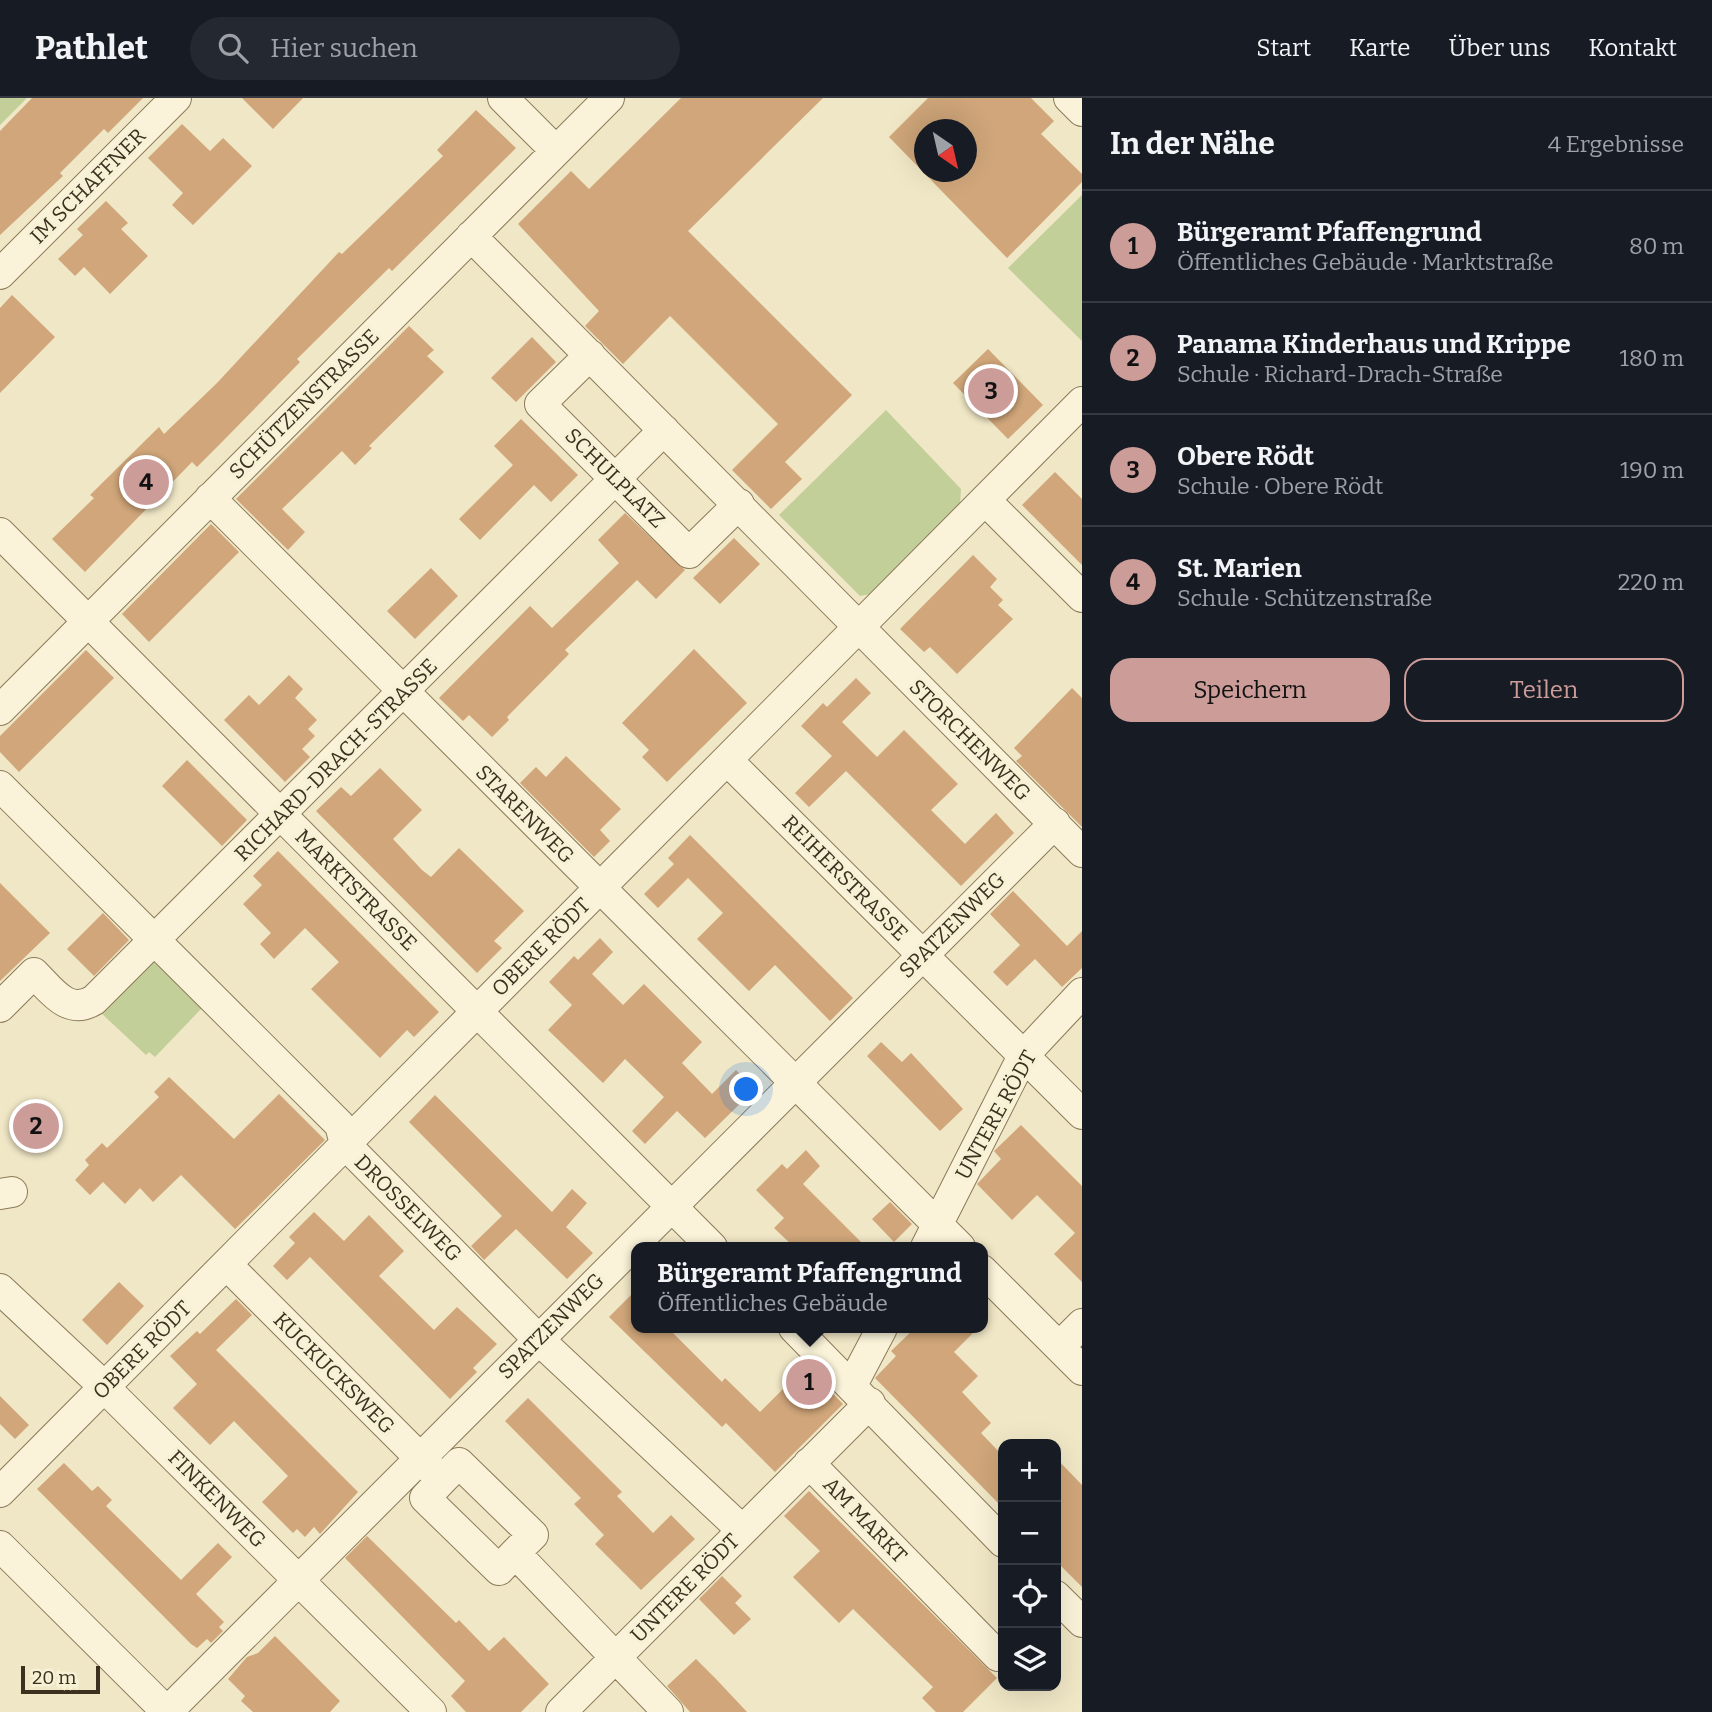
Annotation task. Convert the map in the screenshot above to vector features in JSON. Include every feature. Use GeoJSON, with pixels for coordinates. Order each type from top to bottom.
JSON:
{"type":"FeatureCollection","features":[{"type":"Feature","properties":{"kind":"street","name":"IM SCHAFFNER"},"geometry":{"type":"LineString","coordinates":[[0,274],[176,98]]}},
{"type":"Feature","properties":{"kind":"street"},"geometry":{"type":"LineString","coordinates":[[503,98],[556,151]]}},
{"type":"Feature","properties":{"kind":"street","name":"SCHÜTZENSTRASSE"},"geometry":{"type":"LineString","coordinates":[[0,710],[609,98]]}},
{"type":"Feature","properties":{"kind":"street"},"geometry":{"type":"LineString","coordinates":[[1069,98],[1082,111]]}},
{"type":"Feature","properties":{"kind":"street"},"geometry":{"type":"LineString","coordinates":[[471,236],[860,626]]}},
{"type":"Feature","properties":{"kind":"street","name":"SCHULPLATZ"},"geometry":{"type":"LineString","coordinates":[[590,355],[540,404],[689,553],[739,504]]}},
{"type":"Feature","properties":{"kind":"street","name":"OBERE RÖDT"},"geometry":{"type":"LineString","coordinates":[[0,1492],[1082,402]]}},
{"type":"Feature","properties":{"kind":"street","name":"RICHARD-DRACH-STRASSE"},"geometry":{"type":"LineString","coordinates":[[0,1007],[34,973],[66,1004],[83,1007],[156,941],[664,430]]}},
{"type":"Feature","properties":{"kind":"street","name":"STARENWEG"},"geometry":{"type":"LineString","coordinates":[[210,498],[795,1083],[932,1236]]}},
{"type":"Feature","properties":{"kind":"street"},"geometry":{"type":"LineString","coordinates":[[986,501],[1082,597]]}},
{"type":"Feature","properties":{"kind":"street","name":"MARKTSTRASSE"},"geometry":{"type":"LineString","coordinates":[[0,533],[707,1242]]}},
{"type":"Feature","properties":{"kind":"street","name":"STORCHENWEG"},"geometry":{"type":"LineString","coordinates":[[860,626],[870,640],[1082,852]]}},
{"type":"Feature","properties":{"kind":"street","name":"REIHERSTRASSE"},"geometry":{"type":"LineString","coordinates":[[727,760],[1082,1114]]}},
{"type":"Feature","properties":{"kind":"street","name":"DROSSELWEG"},"geometry":{"type":"LineString","coordinates":[[0,786],[340,1125],[345,1144],[537,1338],[742,1530]]}},
{"type":"Feature","properties":{"kind":"street","name":"SPATZENWEG"},"geometry":{"type":"LineString","coordinates":[[637,1242],[1055,823]]}},
{"type":"Feature","properties":{"kind":"street","name":"UNTERE RÖDT"},"geometry":{"type":"LineString","coordinates":[[932,1236],[1023,1056],[1082,993]]}},
{"type":"Feature","properties":{"kind":"street","name":"SPATZENWEG"},"geometry":{"type":"LineString","coordinates":[[167,1712],[537,1338],[631,1247]]}},
{"type":"Feature","properties":{"kind":"street","name":"KUCKUCKSWEG"},"geometry":{"type":"LineString","coordinates":[[227,1265],[442,1480]]}},
{"type":"Feature","properties":{"kind":"street"},"geometry":{"type":"LineString","coordinates":[[988,1276],[1082,1370]]}},
{"type":"Feature","properties":{"kind":"street","name":"FINKENWEG"},"geometry":{"type":"LineString","coordinates":[[0,1289],[104,1387],[430,1712]]}},
{"type":"Feature","properties":{"kind":"street"},"geometry":{"type":"LineString","coordinates":[[1060,1346],[1082,1324]]}},
{"type":"Feature","properties":{"kind":"street"},"geometry":{"type":"LineString","coordinates":[[799,1333],[998,1537]]}},
{"type":"Feature","properties":{"kind":"street"},"geometry":{"type":"LineString","coordinates":[[861,1394],[881,1333]]}},
{"type":"Feature","properties":{"kind":"street","name":"AM MARKT"},"geometry":{"type":"LineString","coordinates":[[861,1394],[809,1463],[998,1656]]}},
{"type":"Feature","properties":{"kind":"street"},"geometry":{"type":"LineString","coordinates":[[459,1463],[533,1535],[499,1570],[425,1498],[442,1480],[459,1463]]}},
{"type":"Feature","properties":{"kind":"street","name":"UNTERE RÖDT"},"geometry":{"type":"LineString","coordinates":[[561,1712],[809,1463]]}},
{"type":"Feature","properties":{"kind":"street"},"geometry":{"type":"LineString","coordinates":[[0,1546],[167,1712]]}},
{"type":"Feature","properties":{"kind":"street"},"geometry":{"type":"LineString","coordinates":[[515,1553],[668,1712]]}},
{"type":"Feature","properties":{"kind":"street"},"geometry":{"type":"LineString","coordinates":[[1061,1601],[1082,1622]]}},
{"type":"Feature","properties":{"kind":"green space"},"geometry":{"type":"Polygon","coordinates":[[[0,98],[27,98],[0,125],[0,98]]]}},
{"type":"Feature","properties":{"kind":"green space"},"geometry":{"type":"Polygon","coordinates":[[[1082,195],[1082,341],[1008,268],[1082,195]]]}},
{"type":"Feature","properties":{"kind":"green space"},"geometry":{"type":"Polygon","coordinates":[[[886,410],[961,489],[960,505],[872,594],[860,596],[779,515],[886,410]]]}},
{"type":"Feature","properties":{"kind":"green space"},"geometry":{"type":"Polygon","coordinates":[[[151,959],[202,1008],[155,1057],[149,1052],[146,1055],[100,1012],[151,959]]]}},
{"type":"Feature","properties":{"kind":"building"},"geometry":{"type":"Polygon","coordinates":[[[32,98],[143,98],[108,133],[104,129],[60,173],[63,176],[0,235],[0,131],[32,98]]]}},
{"type":"Feature","properties":{"kind":"building"},"geometry":{"type":"Polygon","coordinates":[[[242,98],[303,98],[273,129],[242,98]]]}},
{"type":"Feature","properties":{"kind":"building"},"geometry":{"type":"Polygon","coordinates":[[[681,98],[823,98],[688,231],[852,395],[785,462],[802,479],[771,509],[732,470],[778,424],[670,316],[623,364],[585,326],[599,311],[518,224],[571,171],[589,189],[681,98]]]}},
{"type":"Feature","properties":{"kind":"building"},"geometry":{"type":"Polygon","coordinates":[[[928,98],[1031,98],[1054,121],[1041,134],[1082,174],[1082,182],[1007,258],[933,182],[977,182],[977,119],[914,119],[914,163],[889,137],[928,98]]]}},
{"type":"Feature","properties":{"kind":"building"},"geometry":{"type":"Polygon","coordinates":[[[476,110],[516,148],[392,271],[389,268],[297,359],[300,362],[197,467],[192,462],[85,572],[52,539],[94,498],[90,495],[159,427],[164,434],[217,383],[339,252],[342,254],[443,156],[437,150],[476,110]]]}},
{"type":"Feature","properties":{"kind":"building"},"geometry":{"type":"Polygon","coordinates":[[[182,124],[210,151],[223,138],[252,166],[193,225],[172,205],[183,193],[148,158],[182,124]]]}},
{"type":"Feature","properties":{"kind":"building"},"geometry":{"type":"Polygon","coordinates":[[[106,201],[128,223],[121,229],[148,256],[110,294],[84,267],[75,276],[58,259],[83,235],[77,229],[106,201]]]}},
{"type":"Feature","properties":{"kind":"building"},"geometry":{"type":"Polygon","coordinates":[[[12,295],[55,337],[0,393],[0,308],[12,295]]]}},
{"type":"Feature","properties":{"kind":"building"},"geometry":{"type":"Polygon","coordinates":[[[409,326],[434,350],[427,356],[444,372],[369,446],[372,448],[355,465],[342,451],[282,509],[305,532],[288,550],[236,499],[409,326]]]}},
{"type":"Feature","properties":{"kind":"building"},"geometry":{"type":"Polygon","coordinates":[[[532,337],[556,362],[516,402],[491,378],[532,337]]]}},
{"type":"Feature","properties":{"kind":"building"},"geometry":{"type":"Polygon","coordinates":[[[988,349],[1043,405],[1008,439],[953,383],[988,349]]]}},
{"type":"Feature","properties":{"kind":"building"},"geometry":{"type":"Polygon","coordinates":[[[521,419],[578,475],[551,502],[534,485],[480,540],[459,519],[513,465],[494,446],[521,419]]]}},
{"type":"Feature","properties":{"kind":"building"},"geometry":{"type":"Polygon","coordinates":[[[1055,472],[1082,499],[1082,565],[1022,505],[1055,472]]]}},
{"type":"Feature","properties":{"kind":"building"},"geometry":{"type":"Polygon","coordinates":[[[625,513],[685,570],[656,599],[637,580],[565,650],[569,654],[507,717],[509,720],[492,737],[469,715],[463,721],[439,698],[530,606],[552,628],[619,563],[598,540],[625,513]]]}},
{"type":"Feature","properties":{"kind":"building"},"geometry":{"type":"Polygon","coordinates":[[[211,524],[239,552],[149,642],[122,614],[211,524]]]}},
{"type":"Feature","properties":{"kind":"building"},"geometry":{"type":"Polygon","coordinates":[[[734,538],[760,564],[720,604],[693,578],[734,538]]]}},
{"type":"Feature","properties":{"kind":"building"},"geometry":{"type":"Polygon","coordinates":[[[973,555],[997,579],[990,587],[1003,600],[998,605],[1013,619],[957,674],[930,647],[924,652],[900,629],[973,555]]]}},
{"type":"Feature","properties":{"kind":"building"},"geometry":{"type":"Polygon","coordinates":[[[431,568],[458,596],[415,639],[387,611],[431,568]]]}},
{"type":"Feature","properties":{"kind":"building"},"geometry":{"type":"Polygon","coordinates":[[[694,649],[747,703],[667,782],[642,757],[649,750],[622,723],[694,649]]]}},
{"type":"Feature","properties":{"kind":"building"},"geometry":{"type":"Polygon","coordinates":[[[86,650],[114,678],[19,772],[0,752],[0,736],[86,650]]]}},
{"type":"Feature","properties":{"kind":"building"},"geometry":{"type":"Polygon","coordinates":[[[289,675],[303,689],[295,698],[317,720],[308,729],[315,736],[302,749],[310,757],[285,782],[224,720],[249,695],[259,705],[289,675]]]}},
{"type":"Feature","properties":{"kind":"building"},"geometry":{"type":"Polygon","coordinates":[[[856,678],[871,693],[842,722],[877,757],[904,730],[958,784],[931,810],[965,844],[996,813],[1014,833],[961,886],[846,771],[809,807],[795,793],[832,756],[801,726],[823,703],[827,707],[856,678]]]}},
{"type":"Feature","properties":{"kind":"building"},"geometry":{"type":"Polygon","coordinates":[[[1072,688],[1082,698],[1082,827],[1016,761],[1022,756],[1014,748],[1072,688]]]}},
{"type":"Feature","properties":{"kind":"building"},"geometry":{"type":"Polygon","coordinates":[[[566,756],[621,809],[600,830],[610,841],[594,857],[520,783],[536,767],[546,777],[566,756]]]}},
{"type":"Feature","properties":{"kind":"building"},"geometry":{"type":"Polygon","coordinates":[[[187,760],[247,820],[222,846],[162,786],[187,760]]]}},
{"type":"Feature","properties":{"kind":"building"},"geometry":{"type":"Polygon","coordinates":[[[380,768],[422,810],[393,839],[422,870],[431,877],[459,848],[524,911],[494,941],[502,948],[477,973],[316,811],[341,787],[351,796],[380,768]]]}},
{"type":"Feature","properties":{"kind":"building"},"geometry":{"type":"Polygon","coordinates":[[[690,835],[853,998],[830,1021],[775,965],[749,991],[697,939],[723,913],[688,878],[658,908],[644,894],[674,864],[668,858],[690,835]]]}},
{"type":"Feature","properties":{"kind":"building"},"geometry":{"type":"Polygon","coordinates":[[[278,851],[439,1012],[414,1037],[407,1030],[380,1058],[311,989],[339,962],[305,928],[274,959],[260,944],[271,933],[243,904],[262,885],[253,876],[278,851]]]}},
{"type":"Feature","properties":{"kind":"building"},"geometry":{"type":"Polygon","coordinates":[[[0,883],[50,933],[0,981],[0,883]]]}},
{"type":"Feature","properties":{"kind":"building"},"geometry":{"type":"Polygon","coordinates":[[[1013,891],[1067,946],[1082,931],[1082,968],[1062,987],[1035,959],[1007,986],[993,972],[1020,945],[990,914],[1013,891]]]}},
{"type":"Feature","properties":{"kind":"building"},"geometry":{"type":"Polygon","coordinates":[[[103,913],[129,940],[94,976],[67,949],[103,913]]]}},
{"type":"Feature","properties":{"kind":"building"},"geometry":{"type":"Polygon","coordinates":[[[600,938],[613,952],[592,974],[623,1005],[644,984],[702,1042],[682,1063],[712,1094],[736,1070],[755,1089],[705,1138],[677,1111],[645,1144],[632,1131],[664,1097],[625,1059],[603,1083],[548,1030],[572,1005],[549,982],[574,956],[578,960],[600,938]]]}},
{"type":"Feature","properties":{"kind":"building"},"geometry":{"type":"Polygon","coordinates":[[[881,1042],[902,1062],[911,1053],[963,1109],[940,1131],[867,1056],[881,1042]]]}},
{"type":"Feature","properties":{"kind":"building"},"geometry":{"type":"Polygon","coordinates":[[[169,1077],[234,1139],[279,1094],[325,1140],[235,1229],[181,1175],[153,1202],[140,1188],[125,1204],[103,1182],[90,1195],[75,1180],[89,1165],[85,1160],[102,1143],[107,1148],[159,1097],[154,1092],[169,1077]]]}},
{"type":"Feature","properties":{"kind":"building"},"geometry":{"type":"Polygon","coordinates":[[[435,1095],[552,1212],[572,1189],[587,1203],[566,1227],[593,1253],[567,1279],[516,1229],[484,1260],[471,1246],[502,1216],[409,1122],[435,1095]]]}},
{"type":"Feature","properties":{"kind":"building"},"geometry":{"type":"Polygon","coordinates":[[[1021,1125],[1082,1186],[1082,1282],[1054,1254],[1075,1233],[1037,1195],[1012,1220],[977,1184],[1001,1159],[994,1151],[1021,1125]]]}},
{"type":"Feature","properties":{"kind":"building"},"geometry":{"type":"Polygon","coordinates":[[[806,1150],[820,1166],[803,1184],[861,1242],[789,1242],[774,1228],[784,1218],[756,1190],[782,1164],[787,1169],[806,1150]]]}},
{"type":"Feature","properties":{"kind":"building"},"geometry":{"type":"Polygon","coordinates":[[[890,1202],[912,1224],[894,1242],[872,1219],[890,1202]]]}},
{"type":"Feature","properties":{"kind":"building"},"geometry":{"type":"Polygon","coordinates":[[[314,1212],[344,1241],[369,1215],[404,1251],[379,1276],[434,1330],[457,1307],[497,1344],[473,1368],[477,1372],[450,1399],[310,1257],[287,1280],[273,1266],[295,1243],[289,1237],[314,1212]]]}},
{"type":"Feature","properties":{"kind":"building"},"geometry":{"type":"Polygon","coordinates":[[[119,1282],[144,1306],[107,1345],[82,1320],[119,1282]]]}},
{"type":"Feature","properties":{"kind":"building"},"geometry":{"type":"Polygon","coordinates":[[[631,1295],[631,1333],[673,1333],[722,1382],[725,1378],[760,1412],[806,1366],[843,1404],[775,1472],[726,1423],[722,1427],[609,1317],[631,1295]]]}},
{"type":"Feature","properties":{"kind":"building"},"geometry":{"type":"Polygon","coordinates":[[[236,1299],[252,1315],[216,1350],[358,1492],[320,1534],[314,1527],[305,1537],[297,1529],[293,1533],[262,1502],[288,1476],[234,1421],[210,1445],[173,1408],[197,1384],[170,1356],[197,1331],[200,1334],[236,1299]]]}},
{"type":"Feature","properties":{"kind":"building"},"geometry":{"type":"Polygon","coordinates":[[[910,1333],[973,1333],[954,1352],[978,1376],[962,1392],[991,1423],[981,1433],[998,1451],[998,1503],[875,1378],[896,1356],[891,1351],[910,1333]]]}},
{"type":"Feature","properties":{"kind":"building"},"geometry":{"type":"Polygon","coordinates":[[[0,1396],[29,1425],[15,1439],[0,1424],[0,1396]]]}},
{"type":"Feature","properties":{"kind":"building"},"geometry":{"type":"Polygon","coordinates":[[[528,1398],[622,1492],[617,1496],[653,1533],[671,1515],[695,1539],[641,1590],[595,1544],[604,1535],[574,1504],[581,1498],[505,1421],[528,1398]]]}},
{"type":"Feature","properties":{"kind":"building"},"geometry":{"type":"Polygon","coordinates":[[[64,1463],[92,1491],[98,1486],[112,1500],[106,1506],[181,1580],[218,1543],[232,1557],[196,1594],[224,1622],[219,1627],[223,1631],[211,1643],[207,1639],[197,1648],[191,1644],[37,1489],[64,1463]]]}},
{"type":"Feature","properties":{"kind":"building"},"geometry":{"type":"Polygon","coordinates":[[[1061,1463],[1082,1485],[1082,1587],[1061,1566],[1061,1463]]]}},
{"type":"Feature","properties":{"kind":"building"},"geometry":{"type":"Polygon","coordinates":[[[809,1491],[997,1678],[963,1712],[936,1712],[922,1698],[933,1687],[853,1609],[839,1623],[793,1577],[820,1551],[784,1516],[809,1491]]]}},
{"type":"Feature","properties":{"kind":"building"},"geometry":{"type":"Polygon","coordinates":[[[367,1536],[456,1623],[459,1620],[489,1651],[504,1637],[549,1684],[521,1712],[466,1712],[451,1696],[465,1681],[345,1558],[367,1536]]]}},
{"type":"Feature","properties":{"kind":"building"},"geometry":{"type":"Polygon","coordinates":[[[722,1576],[742,1596],[735,1603],[751,1619],[734,1635],[699,1599],[722,1576]]]}},
{"type":"Feature","properties":{"kind":"building"},"geometry":{"type":"Polygon","coordinates":[[[275,1636],[340,1701],[330,1712],[253,1712],[241,1701],[245,1696],[228,1679],[247,1657],[258,1653],[275,1636]]]}},
{"type":"Feature","properties":{"kind":"building"},"geometry":{"type":"Polygon","coordinates":[[[696,1659],[747,1712],[690,1712],[667,1686],[696,1659]]]}},
{"type":"Feature","properties":{"kind":"place","name":"Obere Rödt"},"geometry":{"type":"Point","coordinates":[991,391]}},
{"type":"Feature","properties":{"kind":"place","name":"St. Marien"},"geometry":{"type":"Point","coordinates":[146,482]}},
{"type":"Feature","properties":{"kind":"place","name":"Panama Kinderhaus und Krippe"},"geometry":{"type":"Point","coordinates":[36,1126]}},
{"type":"Feature","properties":{"kind":"place","name":"Bürgeramt Pfaffengrund"},"geometry":{"type":"Point","coordinates":[809,1382]}}]}
